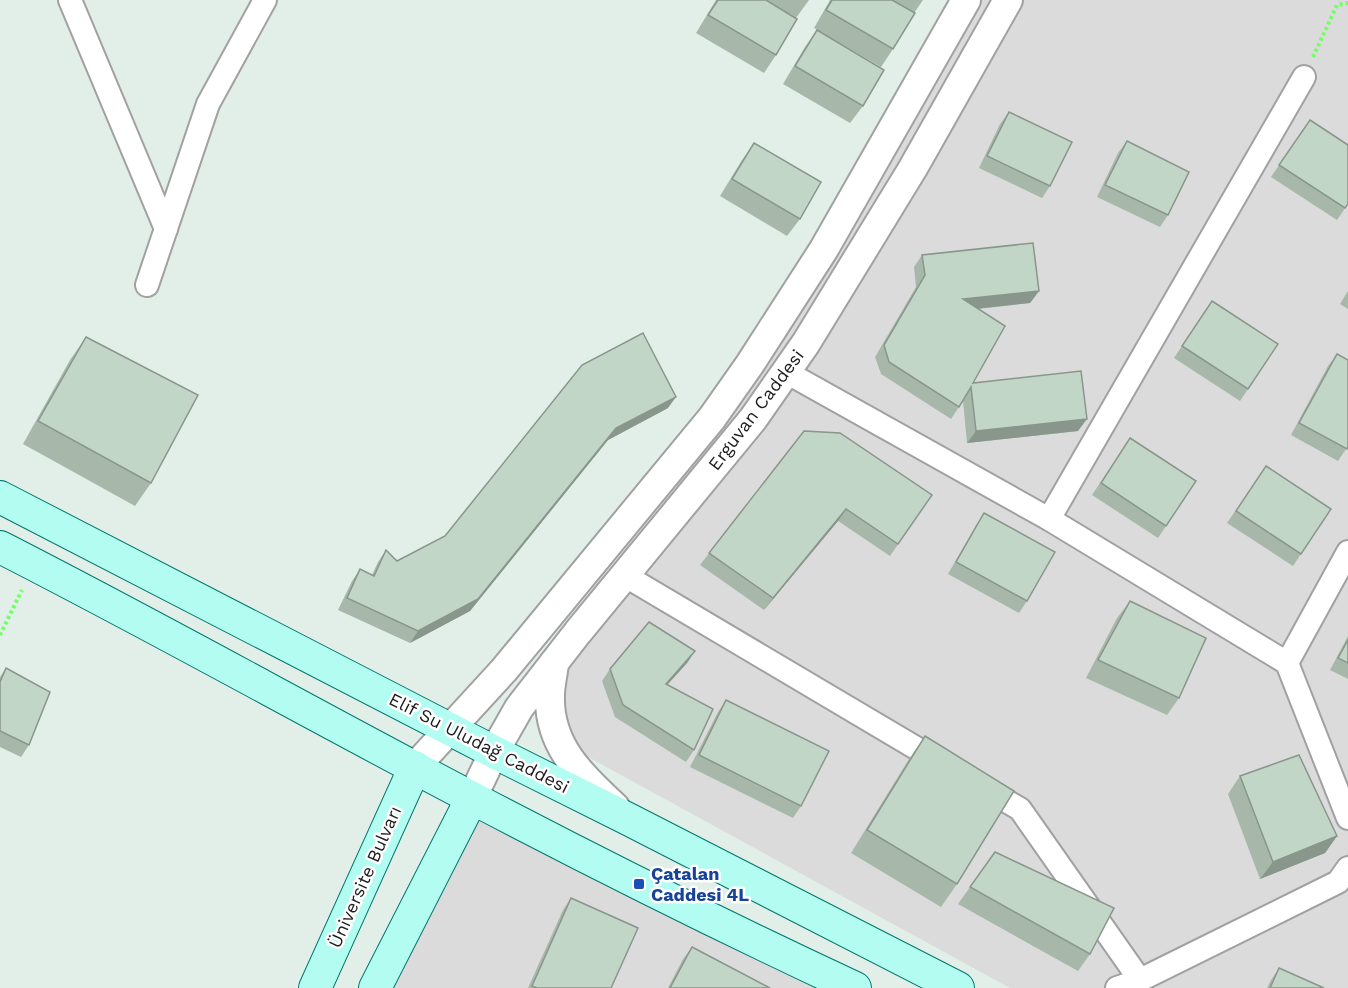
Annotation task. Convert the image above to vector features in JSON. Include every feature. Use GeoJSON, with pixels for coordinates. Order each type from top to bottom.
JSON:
{"type":"FeatureCollection","features":[{"type":"Feature","properties":{"kind":"main road","name":"Elif Su Uludağ Caddesi"},"geometry":{"type":"LineString","coordinates":[[0,497],[958,988]]}},
{"type":"Feature","properties":{"kind":"main road"},"geometry":{"type":"LineString","coordinates":[[0,547],[127,612],[472,798],[692,911],[855,988]]}},
{"type":"Feature","properties":{"kind":"main road","name":"Üniversite Bulvarı"},"geometry":{"type":"LineString","coordinates":[[315,988],[415,767]]}},
{"type":"Feature","properties":{"kind":"main road"},"geometry":{"type":"LineString","coordinates":[[375,988],[472,798]]}},
{"type":"Feature","properties":{"kind":"street"},"geometry":{"type":"LineString","coordinates":[[70,0],[166,229]]}},
{"type":"Feature","properties":{"kind":"street"},"geometry":{"type":"LineString","coordinates":[[147,285],[208,104],[265,0]]}},
{"type":"Feature","properties":{"kind":"street"},"geometry":{"type":"LineString","coordinates":[[415,767],[448,728],[512,661],[711,418],[750,364],[824,249],[966,0]]}},
{"type":"Feature","properties":{"kind":"street","name":"Erguvan Caddesi"},"geometry":{"type":"LineString","coordinates":[[472,798],[519,708],[624,575],[753,419],[830,307],[1008,0]]}},
{"type":"Feature","properties":{"kind":"street"},"geometry":{"type":"LineString","coordinates":[[1049,519],[1304,77]]}},
{"type":"Feature","properties":{"kind":"street"},"geometry":{"type":"LineString","coordinates":[[786,372],[1049,519],[1287,663],[1348,818]]}},
{"type":"Feature","properties":{"kind":"street"},"geometry":{"type":"LineString","coordinates":[[1287,663],[1348,552]]}},
{"type":"Feature","properties":{"kind":"street"},"geometry":{"type":"LineString","coordinates":[[624,575],[1020,809],[1140,980]]}},
{"type":"Feature","properties":{"kind":"street"},"geometry":{"type":"LineString","coordinates":[[555,662],[550,696],[552,718],[558,741],[577,770],[628,819]]}},
{"type":"Feature","properties":{"kind":"street"},"geometry":{"type":"LineString","coordinates":[[1117,988],[1140,980],[1338,882],[1348,868]]}},
{"type":"Feature","properties":{"kind":"path"},"geometry":{"type":"LineString","coordinates":[[1304,77],[1337,4],[1348,3]]}},
{"type":"Feature","properties":{"kind":"path"},"geometry":{"type":"LineString","coordinates":[[0,635],[35,564]]}},
{"type":"Feature","properties":{"kind":"shaded area"},"geometry":{"type":"Polygon","coordinates":[[[973,0],[1348,0],[1348,988],[1010,988],[559,741],[550,696],[973,0]]]}},
{"type":"Feature","properties":{"kind":"shaded area"},"geometry":{"type":"Polygon","coordinates":[[[472,798],[854,988],[375,988],[472,798]]]}},
{"type":"Feature","properties":{"kind":"building"},"geometry":{"type":"Polygon","coordinates":[[[718,0],[766,0],[797,19],[776,55],[708,15],[718,0]]]}},
{"type":"Feature","properties":{"kind":"building"},"geometry":{"type":"Polygon","coordinates":[[[832,0],[892,0],[915,13],[893,49],[826,10],[832,0]]]}},
{"type":"Feature","properties":{"kind":"building"},"geometry":{"type":"Polygon","coordinates":[[[817,30],[884,70],[863,106],[795,66],[817,30]]]}},
{"type":"Feature","properties":{"kind":"building"},"geometry":{"type":"Polygon","coordinates":[[[1009,112],[1072,142],[1050,186],[987,156],[1009,112]]]}},
{"type":"Feature","properties":{"kind":"building"},"geometry":{"type":"Polygon","coordinates":[[[1310,120],[1348,145],[1348,204],[1345,208],[1279,165],[1310,120]]]}},
{"type":"Feature","properties":{"kind":"building"},"geometry":{"type":"Polygon","coordinates":[[[1127,141],[1189,172],[1168,215],[1105,185],[1127,141]]]}},
{"type":"Feature","properties":{"kind":"building"},"geometry":{"type":"Polygon","coordinates":[[[754,143],[821,182],[800,219],[732,179],[754,143]]]}},
{"type":"Feature","properties":{"kind":"building"},"geometry":{"type":"Polygon","coordinates":[[[1033,243],[1039,291],[963,299],[1005,326],[973,383],[1081,371],[1087,419],[976,431],[971,387],[959,407],[889,362],[884,345],[925,275],[922,255],[1033,243]]]}},
{"type":"Feature","properties":{"kind":"building"},"geometry":{"type":"Polygon","coordinates":[[[1212,301],[1278,344],[1248,389],[1182,346],[1212,301]]]}},
{"type":"Feature","properties":{"kind":"building"},"geometry":{"type":"Polygon","coordinates":[[[643,333],[676,397],[616,428],[478,599],[418,631],[347,598],[360,569],[374,576],[386,550],[397,561],[445,536],[582,365],[643,333]]]}},
{"type":"Feature","properties":{"kind":"building"},"geometry":{"type":"Polygon","coordinates":[[[86,337],[198,395],[151,483],[38,421],[86,337]]]}},
{"type":"Feature","properties":{"kind":"building"},"geometry":{"type":"Polygon","coordinates":[[[1337,354],[1348,360],[1347,449],[1299,423],[1337,354]]]}},
{"type":"Feature","properties":{"kind":"building"},"geometry":{"type":"Polygon","coordinates":[[[804,431],[840,433],[932,495],[898,544],[846,509],[773,598],[709,553],[804,431]]]}},
{"type":"Feature","properties":{"kind":"building"},"geometry":{"type":"Polygon","coordinates":[[[1130,438],[1196,481],[1166,526],[1101,483],[1130,438]]]}},
{"type":"Feature","properties":{"kind":"building"},"geometry":{"type":"Polygon","coordinates":[[[1266,466],[1331,509],[1301,554],[1236,511],[1266,466]]]}},
{"type":"Feature","properties":{"kind":"building"},"geometry":{"type":"Polygon","coordinates":[[[984,513],[1055,552],[1027,601],[956,562],[984,513]]]}},
{"type":"Feature","properties":{"kind":"building"},"geometry":{"type":"Polygon","coordinates":[[[1130,601],[1206,638],[1179,698],[1098,660],[1130,601]]]}},
{"type":"Feature","properties":{"kind":"building"},"geometry":{"type":"Polygon","coordinates":[[[649,622],[695,651],[666,684],[713,709],[694,750],[623,705],[610,669],[649,622]]]}},
{"type":"Feature","properties":{"kind":"building"},"geometry":{"type":"Polygon","coordinates":[[[1348,640],[1348,663],[1338,658],[1348,640]]]}},
{"type":"Feature","properties":{"kind":"building"},"geometry":{"type":"Polygon","coordinates":[[[6,668],[50,692],[29,745],[0,731],[0,682],[6,668]]]}},
{"type":"Feature","properties":{"kind":"building"},"geometry":{"type":"Polygon","coordinates":[[[726,700],[829,751],[801,806],[699,755],[726,700]]]}},
{"type":"Feature","properties":{"kind":"building"},"geometry":{"type":"Polygon","coordinates":[[[925,736],[1014,791],[957,884],[867,830],[925,736]]]}},
{"type":"Feature","properties":{"kind":"building"},"geometry":{"type":"Polygon","coordinates":[[[1299,755],[1337,836],[1273,862],[1240,776],[1299,755]]]}},
{"type":"Feature","properties":{"kind":"building"},"geometry":{"type":"Polygon","coordinates":[[[995,852],[1114,908],[1090,954],[970,887],[995,852]]]}},
{"type":"Feature","properties":{"kind":"building"},"geometry":{"type":"Polygon","coordinates":[[[571,898],[638,928],[611,988],[537,988],[532,986],[571,898]]]}},
{"type":"Feature","properties":{"kind":"building"},"geometry":{"type":"Polygon","coordinates":[[[692,947],[770,988],[670,988],[692,947]]]}},
{"type":"Feature","properties":{"kind":"building"},"geometry":{"type":"Polygon","coordinates":[[[1279,968],[1324,988],[1270,988],[1279,968]]]}},
{"type":"Feature","properties":{"kind":"place","name":"Çatalan Caddesi 4L"},"geometry":{"type":"Point","coordinates":[639,884]}}]}
